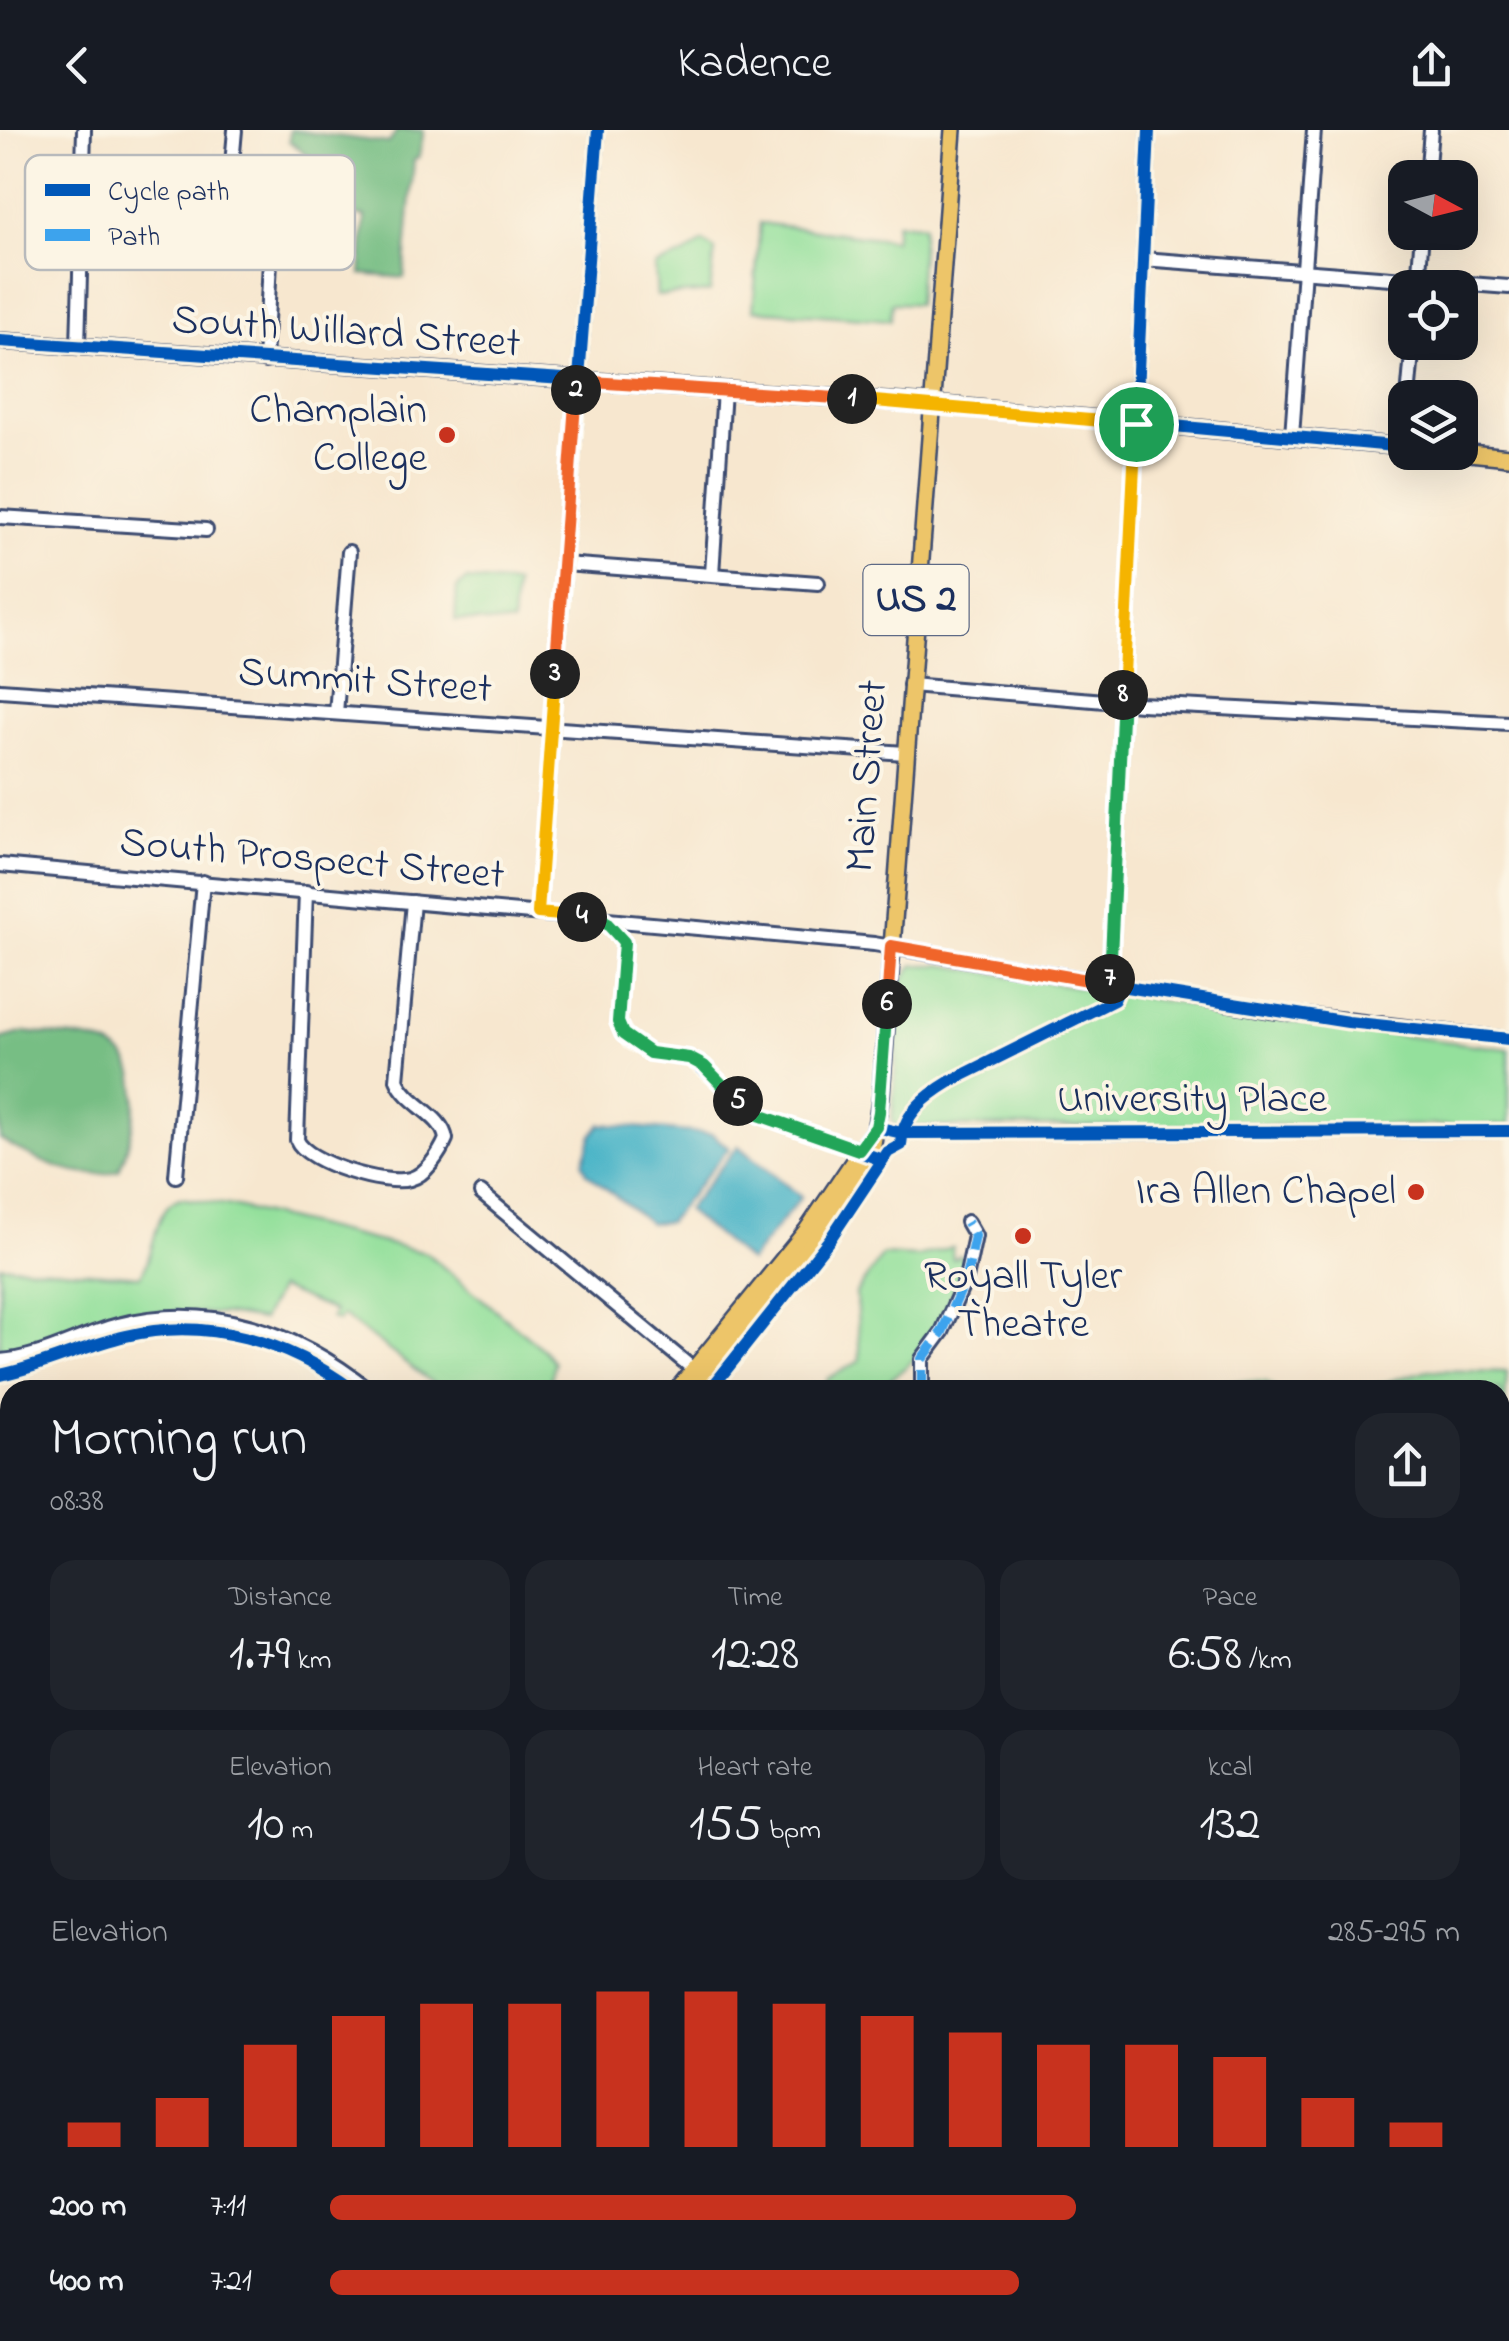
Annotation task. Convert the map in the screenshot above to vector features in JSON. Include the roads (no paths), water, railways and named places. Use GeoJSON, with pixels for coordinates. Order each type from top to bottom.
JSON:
{"type":"FeatureCollection","features":[{"type":"Feature","properties":{"kind":"main road","name":"Main Street"},"geometry":{"type":"LineString","coordinates":[[697,1379],[807,1230],[876,1127],[952,130]]}},
{"type":"Feature","properties":{"kind":"main road","name":"South Willard Street"},"geometry":{"type":"LineString","coordinates":[[0,341],[932,404],[1136,424],[1388,440]]}},
{"type":"Feature","properties":{"kind":"main road"},"geometry":{"type":"LineString","coordinates":[[1478,453],[1509,456]]}},
{"type":"Feature","properties":{"kind":"street"},"geometry":{"type":"LineString","coordinates":[[83,155],[84,130]]}},
{"type":"Feature","properties":{"kind":"street"},"geometry":{"type":"LineString","coordinates":[[233,155],[235,130]]}},
{"type":"Feature","properties":{"kind":"street"},"geometry":{"type":"LineString","coordinates":[[538,913],[598,130]]}},
{"type":"Feature","properties":{"kind":"street"},"geometry":{"type":"LineString","coordinates":[[1110,984],[1149,130]]}},
{"type":"Feature","properties":{"kind":"street"},"geometry":{"type":"LineString","coordinates":[[1292,436],[1307,271],[1314,130]]}},
{"type":"Feature","properties":{"kind":"street"},"geometry":{"type":"LineString","coordinates":[[1429,160],[1432,130]]}},
{"type":"Feature","properties":{"kind":"street"},"geometry":{"type":"LineString","coordinates":[[1143,259],[1388,280]]}},
{"type":"Feature","properties":{"kind":"street"},"geometry":{"type":"LineString","coordinates":[[78,347],[80,270]]}},
{"type":"Feature","properties":{"kind":"street"},"geometry":{"type":"LineString","coordinates":[[265,361],[270,270]]}},
{"type":"Feature","properties":{"kind":"street"},"geometry":{"type":"LineString","coordinates":[[1478,286],[1509,287]]}},
{"type":"Feature","properties":{"kind":"street"},"geometry":{"type":"LineString","coordinates":[[712,574],[724,390]]}},
{"type":"Feature","properties":{"kind":"street"},"geometry":{"type":"LineString","coordinates":[[0,517],[206,530]]}},
{"type":"Feature","properties":{"kind":"street"},"geometry":{"type":"LineString","coordinates":[[336,713],[349,552]]}},
{"type":"Feature","properties":{"kind":"street"},"geometry":{"type":"LineString","coordinates":[[564,564],[818,582]]}},
{"type":"Feature","properties":{"kind":"street"},"geometry":{"type":"LineString","coordinates":[[910,685],[1123,702],[1509,723]]}},
{"type":"Feature","properties":{"kind":"street","name":"Summit Street"},"geometry":{"type":"LineString","coordinates":[[0,690],[905,753]]}},
{"type":"Feature","properties":{"kind":"street","name":"South Prospect Street"},"geometry":{"type":"LineString","coordinates":[[0,864],[891,946],[1348,1022],[1509,1039]]}},
{"type":"Feature","properties":{"kind":"street"},"geometry":{"type":"LineString","coordinates":[[176,1176],[203,882]]}},
{"type":"Feature","properties":{"kind":"street"},"geometry":{"type":"LineString","coordinates":[[306,892],[297,1140],[303,1152],[316,1160],[402,1180],[423,1172],[446,1139],[442,1127],[404,1094],[397,1075],[413,902]]}},
{"type":"Feature","properties":{"kind":"street","name":"University Place"},"geometry":{"type":"LineString","coordinates":[[876,1127],[902,1133],[1509,1131]]}},
{"type":"Feature","properties":{"kind":"street"},"geometry":{"type":"LineString","coordinates":[[480,1193],[697,1379]]}},
{"type":"Feature","properties":{"kind":"street"},"geometry":{"type":"LineString","coordinates":[[922,1380],[922,1359],[942,1332],[966,1278],[974,1236],[967,1222]]}},
{"type":"Feature","properties":{"kind":"street"},"geometry":{"type":"LineString","coordinates":[[0,1361],[37,1356],[131,1322],[220,1320],[268,1329],[301,1343],[355,1380]]}},
{"type":"Feature","properties":{"kind":"water"},"geometry":{"type":"Polygon","coordinates":[[[601,1124],[712,1134],[729,1148],[668,1222],[649,1223],[587,1173],[583,1163],[592,1135],[601,1124]]]}},
{"type":"Feature","properties":{"kind":"water"},"geometry":{"type":"Polygon","coordinates":[[[738,1146],[801,1197],[749,1262],[686,1210],[738,1146]]]}},
{"type":"Feature","properties":{"kind":"place","name":"Champlain College"},"geometry":{"type":"Point","coordinates":[447,435]}},
{"type":"Feature","properties":{"kind":"place","name":"Ira Allen Chapel"},"geometry":{"type":"Point","coordinates":[1416,1192]}},
{"type":"Feature","properties":{"kind":"place","name":"Royall Tyler Theatre"},"geometry":{"type":"Point","coordinates":[1023,1236]}}]}
